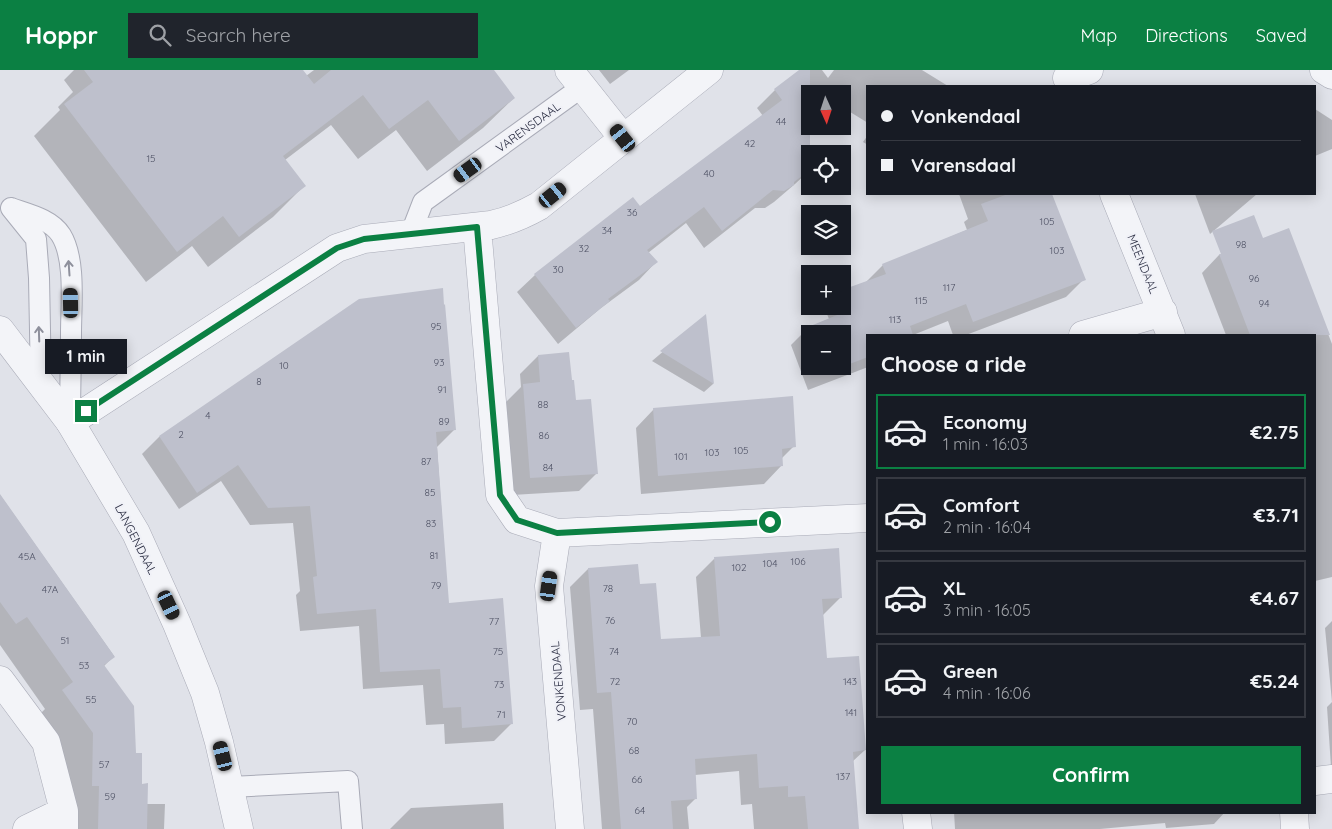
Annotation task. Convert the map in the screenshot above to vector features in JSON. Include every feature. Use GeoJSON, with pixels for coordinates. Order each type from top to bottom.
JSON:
{"type":"FeatureCollection","features":[{"type":"Feature","properties":{"kind":"street"},"geometry":{"type":"LineString","coordinates":[[70,422],[337,248],[364,239],[477,227],[508,221],[538,206],[709,70]]}},
{"type":"Feature","properties":{"kind":"street"},"geometry":{"type":"LineString","coordinates":[[1324,70],[1332,75]]}},
{"type":"Feature","properties":{"kind":"street","name":"VARENSDAAL"},"geometry":{"type":"LineString","coordinates":[[576,79],[623,138]]}},
{"type":"Feature","properties":{"kind":"street","name":"MEENDAAL"},"geometry":{"type":"LineString","coordinates":[[1114,195],[1167,323]]}},
{"type":"Feature","properties":{"kind":"street"},"geometry":{"type":"LineString","coordinates":[[477,227],[500,495],[517,520],[557,533],[866,518]]}},
{"type":"Feature","properties":{"kind":"street"},"geometry":{"type":"LineString","coordinates":[[1090,334],[1167,323]]}},
{"type":"Feature","properties":{"kind":"street","name":"LANGENDAAL"},"geometry":{"type":"LineString","coordinates":[[0,330],[70,422],[136,533],[177,624],[205,693],[230,786],[239,829]]}},
{"type":"Feature","properties":{"kind":"street","name":"VONKENDAAL"},"geometry":{"type":"LineString","coordinates":[[557,533],[549,586],[570,829]]}},
{"type":"Feature","properties":{"kind":"street"},"geometry":{"type":"LineString","coordinates":[[0,680],[46,742],[64,820],[27,829]]}},
{"type":"Feature","properties":{"kind":"street"},"geometry":{"type":"LineString","coordinates":[[1316,781],[1332,779]]}},
{"type":"Feature","properties":{"kind":"street"},"geometry":{"type":"LineString","coordinates":[[916,814],[918,829]]}},
{"type":"Feature","properties":{"kind":"street"},"geometry":{"type":"LineString","coordinates":[[1294,814],[1295,829]]}},
{"type":"Feature","properties":{"kind":"lane","name":"VARENSDAAL"},"geometry":{"type":"LineString","coordinates":[[411,233],[423,202],[576,79]]}},
{"type":"Feature","properties":{"kind":"lane"},"geometry":{"type":"LineString","coordinates":[[6,207],[20,218],[36,239],[39,278],[41,383]]}},
{"type":"Feature","properties":{"kind":"lane"},"geometry":{"type":"LineString","coordinates":[[6,207],[48,223],[60,234],[67,248],[71,303],[70,422]]}},
{"type":"Feature","properties":{"kind":"lane"},"geometry":{"type":"LineString","coordinates":[[230,786],[348,781],[352,829]]}},
{"type":"Feature","properties":{"kind":"building"},"geometry":{"type":"Polygon","coordinates":[[[84,70],[303,70],[314,84],[331,70],[494,70],[515,98],[459,141],[428,100],[389,129],[363,95],[283,156],[306,186],[239,237],[223,216],[177,252],[64,104],[93,82],[84,70]]]}},
{"type":"Feature","properties":{"kind":"building"},"geometry":{"type":"Polygon","coordinates":[[[799,70],[810,70],[810,85],[801,85],[801,135],[810,135],[810,145],[801,145],[801,177],[794,182],[794,185],[784,191],[773,190],[722,231],[704,207],[647,250],[658,262],[608,299],[610,301],[576,328],[534,274],[633,197],[640,206],[782,100],[774,89],[799,70]]]}},
{"type":"Feature","properties":{"kind":"building"},"geometry":{"type":"Polygon","coordinates":[[[1005,195],[1052,195],[1086,280],[973,322],[966,304],[910,326],[913,334],[866,334],[866,358],[851,363],[851,325],[813,325],[837,315],[851,315],[851,287],[886,274],[882,264],[988,221],[981,204],[1005,195]]]}},
{"type":"Feature","properties":{"kind":"building"},"geometry":{"type":"Polygon","coordinates":[[[1254,215],[1263,238],[1289,228],[1330,335],[1250,334],[1212,231],[1254,215]]]}},
{"type":"Feature","properties":{"kind":"building"},"geometry":{"type":"Polygon","coordinates":[[[443,288],[456,430],[436,432],[449,603],[503,598],[513,724],[462,728],[461,707],[443,708],[440,669],[380,672],[376,609],[317,614],[313,577],[317,576],[310,506],[268,508],[238,465],[197,493],[159,436],[359,299],[443,288]]]}},
{"type":"Feature","properties":{"kind":"building"},"geometry":{"type":"Polygon","coordinates":[[[706,314],[714,384],[660,351],[706,314]]]}},
{"type":"Feature","properties":{"kind":"building"},"geometry":{"type":"Polygon","coordinates":[[[569,352],[576,400],[591,399],[598,474],[530,478],[523,384],[540,382],[538,355],[569,352]]]}},
{"type":"Feature","properties":{"kind":"building"},"geometry":{"type":"Polygon","coordinates":[[[793,396],[796,447],[782,449],[783,466],[658,476],[653,408],[793,396]]]}},
{"type":"Feature","properties":{"kind":"building"},"geometry":{"type":"Polygon","coordinates":[[[0,494],[115,657],[104,665],[134,706],[136,753],[142,753],[142,784],[148,783],[147,829],[98,829],[99,786],[92,786],[93,733],[62,690],[73,682],[27,617],[16,624],[0,602],[0,494]]]}},
{"type":"Feature","properties":{"kind":"building"},"geometry":{"type":"Polygon","coordinates":[[[839,548],[842,598],[822,599],[827,658],[859,656],[866,750],[853,752],[859,829],[808,829],[805,796],[788,797],[788,786],[759,788],[757,754],[695,759],[697,799],[671,801],[673,829],[621,829],[611,692],[597,693],[588,568],[638,564],[640,584],[656,583],[661,639],[720,636],[714,557],[839,548]]]}},
{"type":"Feature","properties":{"kind":"route"},"geometry":{"type":"LineString","coordinates":[[86,411],[337,248],[364,239],[477,227],[500,495],[517,520],[557,533],[770,522]]}}]}
